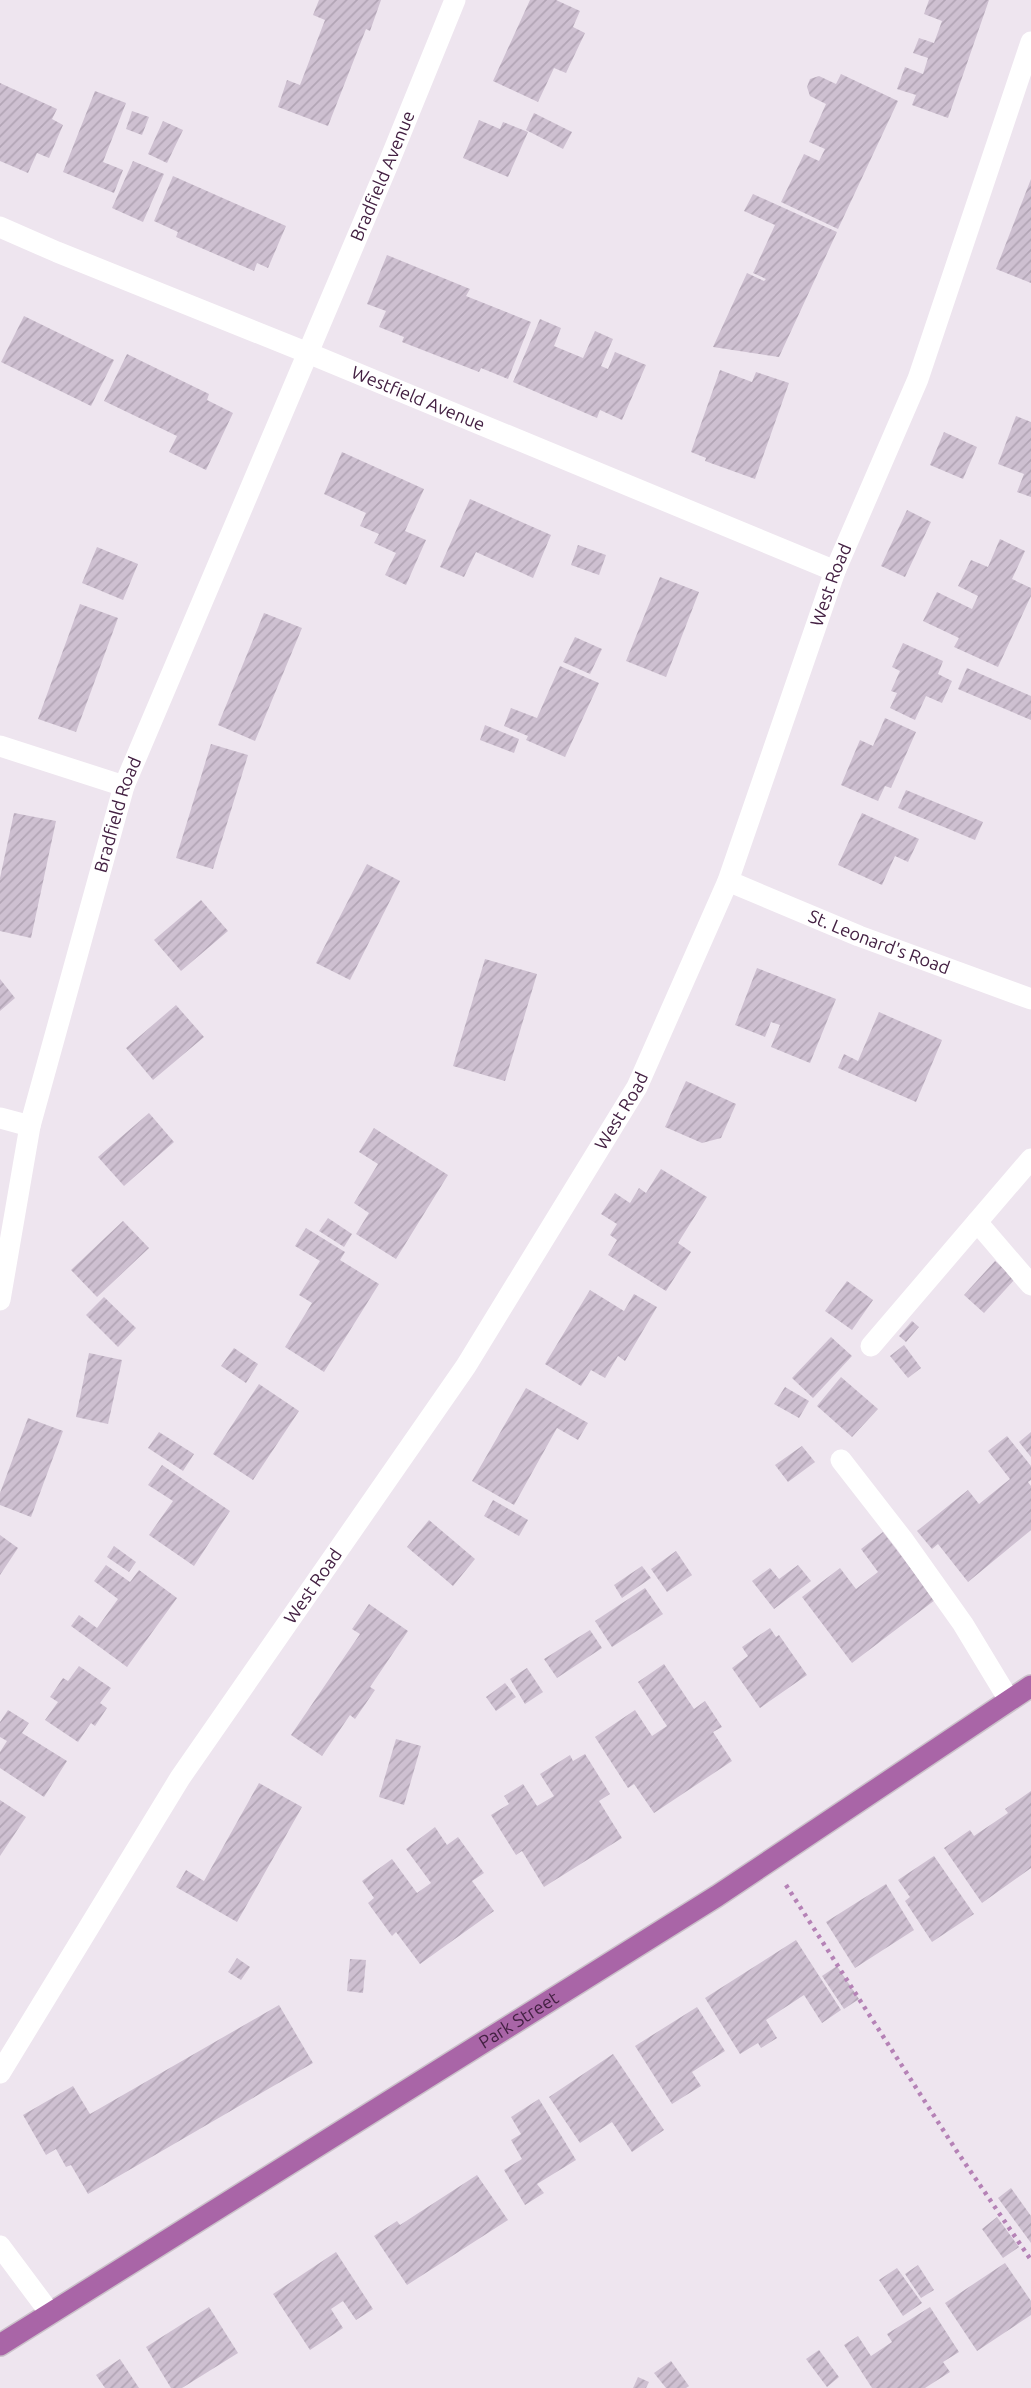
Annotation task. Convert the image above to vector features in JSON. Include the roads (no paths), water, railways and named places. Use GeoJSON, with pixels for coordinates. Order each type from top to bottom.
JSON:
{"type":"FeatureCollection","features":[{"type":"Feature","properties":{"kind":"main road","name":"Park Street"},"geometry":{"type":"LineString","coordinates":[[0,2345],[717,1896],[1031,1686]]}},
{"type":"Feature","properties":{"kind":"street","name":"Bradfield Avenue"},"geometry":{"type":"LineString","coordinates":[[308,353],[455,0]]}},
{"type":"Feature","properties":{"kind":"street","name":"West Road"},"geometry":{"type":"LineString","coordinates":[[0,2073],[180,1778],[466,1366],[637,1087],[728,881],[835,571],[918,379],[1031,42]]}},
{"type":"Feature","properties":{"kind":"street","name":"Westfield Avenue"},"geometry":{"type":"LineString","coordinates":[[0,227],[835,571]]}},
{"type":"Feature","properties":{"kind":"street","name":"Bradfield Road"},"geometry":{"type":"LineString","coordinates":[[0,1300],[30,1126],[124,786],[308,353]]}},
{"type":"Feature","properties":{"kind":"street"},"geometry":{"type":"LineString","coordinates":[[0,746],[124,786]]}},
{"type":"Feature","properties":{"kind":"street","name":"St. Leonard's Road"},"geometry":{"type":"LineString","coordinates":[[728,881],[859,936],[1031,999]]}},
{"type":"Feature","properties":{"kind":"street"},"geometry":{"type":"LineString","coordinates":[[0,1118],[30,1126]]}},
{"type":"Feature","properties":{"kind":"street"},"geometry":{"type":"LineString","coordinates":[[871,1346],[1031,1159]]}},
{"type":"Feature","properties":{"kind":"street"},"geometry":{"type":"LineString","coordinates":[[977,1222],[1031,1285]]}},
{"type":"Feature","properties":{"kind":"street"},"geometry":{"type":"LineString","coordinates":[[841,1460],[904,1541],[963,1624],[1009,1700]]}},
{"type":"Feature","properties":{"kind":"street"},"geometry":{"type":"LineString","coordinates":[[0,2246],[50,2313]]}}]}
